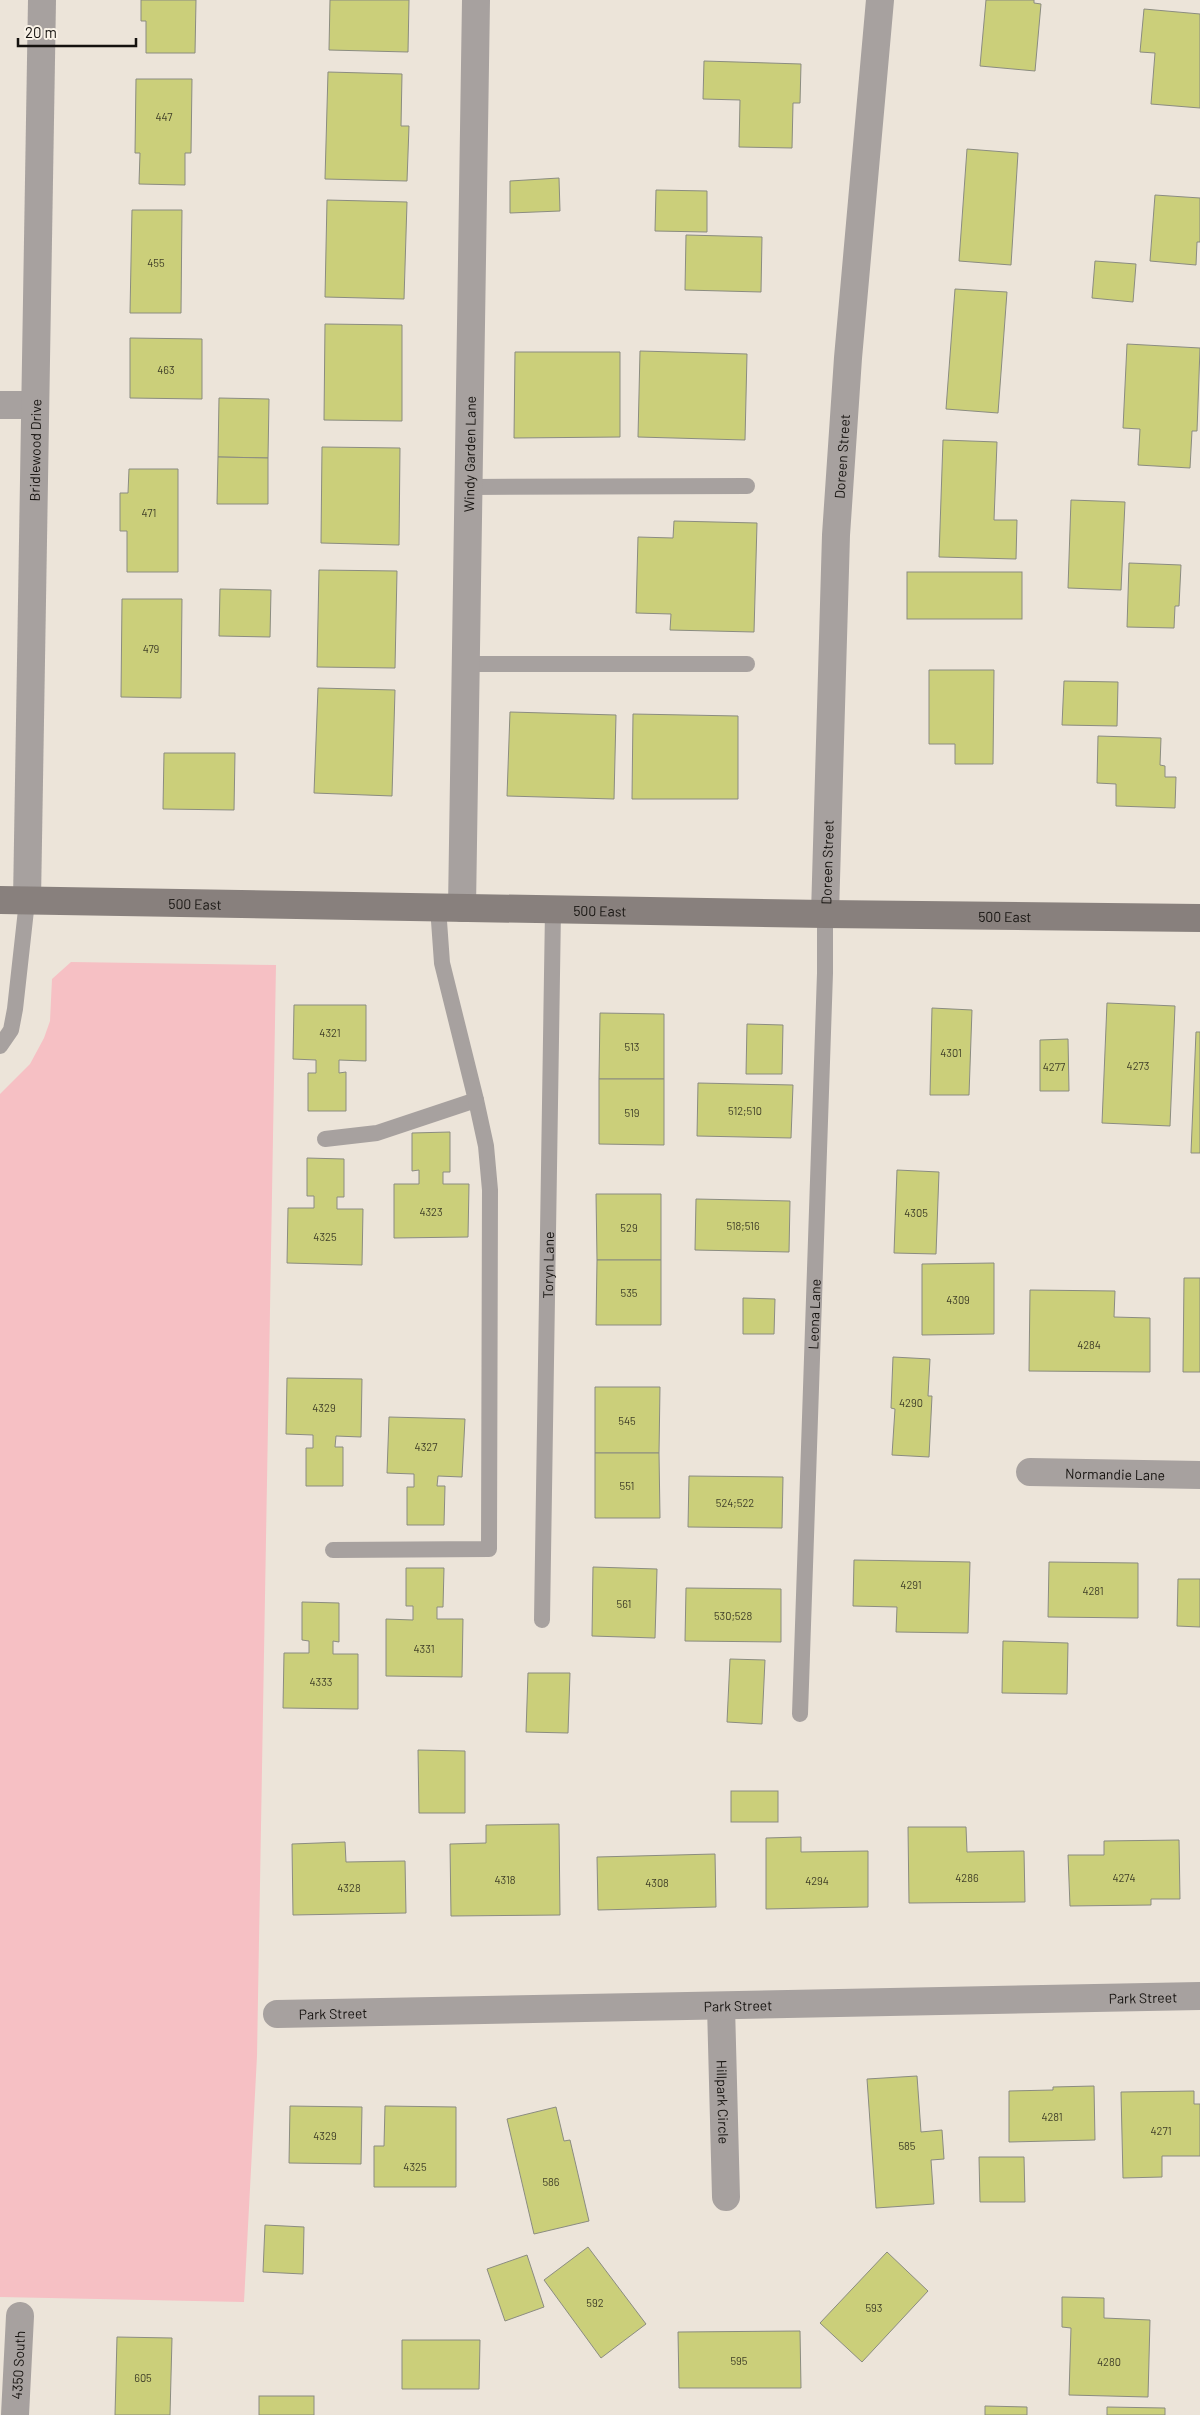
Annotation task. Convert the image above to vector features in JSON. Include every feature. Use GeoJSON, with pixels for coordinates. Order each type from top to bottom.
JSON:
{"type":"FeatureCollection","features":[{"type":"Feature","properties":{"kind":"street","name":"Bridlewood Drive"},"geometry":{"type":"LineString","coordinates":[[27,901],[42,0]]}},
{"type":"Feature","properties":{"kind":"street","name":"Windy Garden Lane"},"geometry":{"type":"LineString","coordinates":[[450,908],[467,664],[476,0]]}},
{"type":"Feature","properties":{"kind":"street","name":"Doreen Street"},"geometry":{"type":"LineString","coordinates":[[825,914],[836,535],[848,358],[880,0]]}},
{"type":"Feature","properties":{"kind":"street"},"geometry":{"type":"LineString","coordinates":[[0,405],[35,405]]}},
{"type":"Feature","properties":{"kind":"street","name":"500 East"},"geometry":{"type":"LineString","coordinates":[[0,900],[553,910],[1200,918]]}},
{"type":"Feature","properties":{"kind":"street","name":"Normandie Lane"},"geometry":{"type":"LineString","coordinates":[[1030,1472],[1200,1475]]}},
{"type":"Feature","properties":{"kind":"street","name":"Park Street"},"geometry":{"type":"LineString","coordinates":[[277,2014],[1200,1996]]}},
{"type":"Feature","properties":{"kind":"street","name":"Hillpark Circle"},"geometry":{"type":"LineString","coordinates":[[721,2006],[726,2198]]}},
{"type":"Feature","properties":{"kind":"street","name":"4350 South"},"geometry":{"type":"LineString","coordinates":[[15,2415],[20,2316]]}},
{"type":"Feature","properties":{"kind":"lane"},"geometry":{"type":"LineString","coordinates":[[469,487],[747,486]]}},
{"type":"Feature","properties":{"kind":"lane"},"geometry":{"type":"LineString","coordinates":[[467,664],[747,664]]}},
{"type":"Feature","properties":{"kind":"lane"},"geometry":{"type":"LineString","coordinates":[[0,1046],[11,1030],[15,1009],[27,901]]}},
{"type":"Feature","properties":{"kind":"lane"},"geometry":{"type":"LineString","coordinates":[[333,1550],[489,1549],[490,1190],[486,1146],[442,963],[450,908]]}},
{"type":"Feature","properties":{"kind":"lane","name":"Toryn Lane"},"geometry":{"type":"LineString","coordinates":[[542,1620],[553,910]]}},
{"type":"Feature","properties":{"kind":"lane","name":"Leona Lane"},"geometry":{"type":"LineString","coordinates":[[800,1714],[826,973],[825,914]]}},
{"type":"Feature","properties":{"kind":"lane"},"geometry":{"type":"LineString","coordinates":[[325,1139],[377,1133],[476,1100]]}},
{"type":"Feature","properties":{"kind":"shaded area"},"geometry":{"type":"Polygon","coordinates":[[[71,962],[276,965],[257,2056],[244,2302],[0,2297],[0,1094],[30,1064],[44,1038],[50,1021],[52,979],[71,962]]]}},
{"type":"Feature","properties":{"kind":"building"},"geometry":{"type":"Polygon","coordinates":[[[141,0],[196,0],[195,53],[146,53],[146,21],[141,21],[141,0]]]}},
{"type":"Feature","properties":{"kind":"building"},"geometry":{"type":"Polygon","coordinates":[[[330,0],[409,0],[408,52],[329,50],[330,0]]]}},
{"type":"Feature","properties":{"kind":"building"},"geometry":{"type":"Polygon","coordinates":[[[986,0],[1034,0],[1034,3],[1041,4],[1035,71],[980,66],[986,0]]]}},
{"type":"Feature","properties":{"kind":"building"},"geometry":{"type":"Polygon","coordinates":[[[1144,9],[1200,14],[1200,108],[1151,104],[1155,53],[1140,52],[1144,9]]]}},
{"type":"Feature","properties":{"kind":"building"},"geometry":{"type":"Polygon","coordinates":[[[704,61],[801,64],[800,103],[793,103],[792,148],[739,147],[740,100],[703,99],[704,61]]]}},
{"type":"Feature","properties":{"kind":"building"},"geometry":{"type":"Polygon","coordinates":[[[328,72],[402,74],[401,126],[409,126],[407,181],[325,179],[328,72]]]}},
{"type":"Feature","properties":{"kind":"building"},"geometry":{"type":"Polygon","coordinates":[[[136,79],[192,79],[191,153],[185,153],[185,185],[139,184],[140,153],[135,153],[136,79]]]}},
{"type":"Feature","properties":{"kind":"building"},"geometry":{"type":"Polygon","coordinates":[[[967,149],[1018,153],[1011,265],[959,261],[967,149]]]}},
{"type":"Feature","properties":{"kind":"building"},"geometry":{"type":"Polygon","coordinates":[[[559,178],[560,211],[510,213],[510,181],[559,178]]]}},
{"type":"Feature","properties":{"kind":"building"},"geometry":{"type":"Polygon","coordinates":[[[656,190],[707,191],[707,232],[655,231],[656,190]]]}},
{"type":"Feature","properties":{"kind":"building"},"geometry":{"type":"Polygon","coordinates":[[[1155,195],[1200,198],[1200,242],[1197,242],[1196,265],[1150,261],[1155,195]]]}},
{"type":"Feature","properties":{"kind":"building"},"geometry":{"type":"Polygon","coordinates":[[[327,200],[407,202],[404,299],[325,297],[327,200]]]}},
{"type":"Feature","properties":{"kind":"building"},"geometry":{"type":"Polygon","coordinates":[[[132,210],[182,210],[181,313],[130,313],[132,210]]]}},
{"type":"Feature","properties":{"kind":"building"},"geometry":{"type":"Polygon","coordinates":[[[686,235],[762,237],[761,292],[685,290],[686,235]]]}},
{"type":"Feature","properties":{"kind":"building"},"geometry":{"type":"Polygon","coordinates":[[[1095,261],[1136,264],[1133,302],[1092,298],[1095,261]]]}},
{"type":"Feature","properties":{"kind":"building"},"geometry":{"type":"Polygon","coordinates":[[[955,289],[1007,292],[998,413],[946,409],[955,289]]]}},
{"type":"Feature","properties":{"kind":"building"},"geometry":{"type":"Polygon","coordinates":[[[325,324],[402,325],[402,421],[324,420],[325,324]]]}},
{"type":"Feature","properties":{"kind":"building"},"geometry":{"type":"Polygon","coordinates":[[[130,338],[202,339],[202,399],[130,398],[130,338]]]}},
{"type":"Feature","properties":{"kind":"building"},"geometry":{"type":"Polygon","coordinates":[[[1127,344],[1200,348],[1197,431],[1192,431],[1190,468],[1138,465],[1140,429],[1123,428],[1127,344]]]}},
{"type":"Feature","properties":{"kind":"building"},"geometry":{"type":"Polygon","coordinates":[[[640,351],[747,354],[745,440],[638,437],[640,351]]]}},
{"type":"Feature","properties":{"kind":"building"},"geometry":{"type":"Polygon","coordinates":[[[515,352],[620,352],[620,437],[514,438],[515,352]]]}},
{"type":"Feature","properties":{"kind":"building"},"geometry":{"type":"Polygon","coordinates":[[[219,398],[269,399],[268,458],[218,457],[219,398]]]}},
{"type":"Feature","properties":{"kind":"building"},"geometry":{"type":"Polygon","coordinates":[[[943,440],[997,442],[994,520],[1017,520],[1016,559],[939,557],[943,440]]]}},
{"type":"Feature","properties":{"kind":"building"},"geometry":{"type":"Polygon","coordinates":[[[322,447],[400,448],[399,545],[321,543],[322,447]]]}},
{"type":"Feature","properties":{"kind":"building"},"geometry":{"type":"Polygon","coordinates":[[[218,457],[268,458],[268,504],[217,504],[218,457]]]}},
{"type":"Feature","properties":{"kind":"building"},"geometry":{"type":"Polygon","coordinates":[[[129,469],[178,469],[178,572],[127,572],[127,531],[120,531],[120,493],[128,493],[129,469]]]}},
{"type":"Feature","properties":{"kind":"building"},"geometry":{"type":"Polygon","coordinates":[[[1071,500],[1125,502],[1121,590],[1068,588],[1071,500]]]}},
{"type":"Feature","properties":{"kind":"building"},"geometry":{"type":"Polygon","coordinates":[[[674,521],[757,523],[754,632],[670,630],[671,614],[636,613],[638,537],[673,538],[674,521]]]}},
{"type":"Feature","properties":{"kind":"building"},"geometry":{"type":"Polygon","coordinates":[[[1129,563],[1181,565],[1179,606],[1175,606],[1174,628],[1127,627],[1129,563]]]}},
{"type":"Feature","properties":{"kind":"building"},"geometry":{"type":"Polygon","coordinates":[[[319,570],[397,571],[395,668],[317,667],[319,570]]]}},
{"type":"Feature","properties":{"kind":"building"},"geometry":{"type":"Polygon","coordinates":[[[907,572],[1022,572],[1022,619],[907,619],[907,572]]]}},
{"type":"Feature","properties":{"kind":"building"},"geometry":{"type":"Polygon","coordinates":[[[220,589],[271,590],[270,637],[219,636],[220,589]]]}},
{"type":"Feature","properties":{"kind":"building"},"geometry":{"type":"Polygon","coordinates":[[[122,599],[182,599],[181,698],[121,697],[122,599]]]}},
{"type":"Feature","properties":{"kind":"building"},"geometry":{"type":"Polygon","coordinates":[[[929,670],[994,670],[993,764],[955,764],[955,744],[929,744],[929,670]]]}},
{"type":"Feature","properties":{"kind":"building"},"geometry":{"type":"Polygon","coordinates":[[[1064,681],[1118,682],[1117,726],[1062,725],[1064,681]]]}},
{"type":"Feature","properties":{"kind":"building"},"geometry":{"type":"Polygon","coordinates":[[[318,688],[395,690],[392,796],[314,793],[318,688]]]}},
{"type":"Feature","properties":{"kind":"building"},"geometry":{"type":"Polygon","coordinates":[[[510,712],[616,715],[614,799],[507,796],[510,712]]]}},
{"type":"Feature","properties":{"kind":"building"},"geometry":{"type":"Polygon","coordinates":[[[633,714],[738,716],[738,799],[632,799],[633,714]]]}},
{"type":"Feature","properties":{"kind":"building"},"geometry":{"type":"Polygon","coordinates":[[[1098,736],[1161,738],[1160,765],[1165,766],[1165,777],[1176,777],[1175,808],[1116,806],[1116,784],[1097,783],[1098,736]]]}},
{"type":"Feature","properties":{"kind":"building"},"geometry":{"type":"Polygon","coordinates":[[[164,753],[235,753],[234,810],[163,809],[164,753]]]}},
{"type":"Feature","properties":{"kind":"building"},"geometry":{"type":"Polygon","coordinates":[[[1107,1003],[1175,1006],[1170,1126],[1102,1123],[1107,1003]]]}},
{"type":"Feature","properties":{"kind":"building"},"geometry":{"type":"Polygon","coordinates":[[[294,1005],[366,1005],[366,1061],[339,1060],[339,1073],[346,1072],[346,1111],[308,1111],[308,1073],[316,1073],[316,1060],[293,1059],[294,1005]]]}},
{"type":"Feature","properties":{"kind":"building"},"geometry":{"type":"Polygon","coordinates":[[[932,1008],[972,1010],[969,1095],[930,1095],[932,1008]]]}},
{"type":"Feature","properties":{"kind":"building"},"geometry":{"type":"Polygon","coordinates":[[[600,1013],[664,1014],[664,1079],[599,1079],[600,1013]]]}},
{"type":"Feature","properties":{"kind":"building"},"geometry":{"type":"Polygon","coordinates":[[[747,1024],[783,1025],[782,1074],[746,1074],[747,1024]]]}},
{"type":"Feature","properties":{"kind":"building"},"geometry":{"type":"Polygon","coordinates":[[[1196,1032],[1200,1032],[1200,1153],[1191,1153],[1196,1032]]]}},
{"type":"Feature","properties":{"kind":"building"},"geometry":{"type":"Polygon","coordinates":[[[1068,1039],[1069,1091],[1040,1091],[1040,1040],[1068,1039]]]}},
{"type":"Feature","properties":{"kind":"building"},"geometry":{"type":"Polygon","coordinates":[[[599,1079],[664,1079],[664,1145],[599,1144],[599,1079]]]}},
{"type":"Feature","properties":{"kind":"building"},"geometry":{"type":"Polygon","coordinates":[[[698,1083],[793,1085],[791,1138],[697,1136],[698,1083]]]}},
{"type":"Feature","properties":{"kind":"building"},"geometry":{"type":"Polygon","coordinates":[[[450,1132],[450,1172],[443,1172],[443,1184],[469,1184],[468,1237],[394,1238],[394,1184],[419,1184],[419,1170],[412,1171],[412,1133],[450,1132]]]}},
{"type":"Feature","properties":{"kind":"building"},"geometry":{"type":"Polygon","coordinates":[[[307,1158],[344,1159],[344,1197],[337,1197],[337,1209],[363,1209],[362,1265],[287,1263],[288,1208],[314,1208],[314,1196],[307,1196],[307,1158]]]}},
{"type":"Feature","properties":{"kind":"building"},"geometry":{"type":"Polygon","coordinates":[[[897,1170],[939,1172],[936,1254],[894,1253],[897,1170]]]}},
{"type":"Feature","properties":{"kind":"building"},"geometry":{"type":"Polygon","coordinates":[[[596,1194],[661,1194],[661,1260],[597,1260],[596,1194]]]}},
{"type":"Feature","properties":{"kind":"building"},"geometry":{"type":"Polygon","coordinates":[[[696,1199],[790,1201],[789,1252],[695,1250],[696,1199]]]}},
{"type":"Feature","properties":{"kind":"building"},"geometry":{"type":"Polygon","coordinates":[[[597,1260],[661,1260],[661,1325],[596,1325],[597,1260]]]}},
{"type":"Feature","properties":{"kind":"building"},"geometry":{"type":"Polygon","coordinates":[[[994,1263],[994,1334],[922,1335],[922,1264],[994,1263]]]}},
{"type":"Feature","properties":{"kind":"building"},"geometry":{"type":"Polygon","coordinates":[[[1184,1278],[1200,1278],[1200,1372],[1183,1372],[1184,1278]]]}},
{"type":"Feature","properties":{"kind":"building"},"geometry":{"type":"Polygon","coordinates":[[[1030,1290],[1115,1291],[1114,1317],[1150,1318],[1150,1372],[1029,1371],[1030,1290]]]}},
{"type":"Feature","properties":{"kind":"building"},"geometry":{"type":"Polygon","coordinates":[[[743,1298],[775,1299],[774,1334],[743,1334],[743,1298]]]}},
{"type":"Feature","properties":{"kind":"building"},"geometry":{"type":"Polygon","coordinates":[[[893,1357],[930,1359],[928,1396],[932,1396],[929,1457],[892,1455],[895,1409],[891,1408],[893,1357]]]}},
{"type":"Feature","properties":{"kind":"building"},"geometry":{"type":"Polygon","coordinates":[[[287,1378],[362,1379],[361,1437],[336,1436],[335,1447],[343,1447],[343,1486],[306,1486],[306,1448],[313,1448],[313,1435],[286,1434],[287,1378]]]}},
{"type":"Feature","properties":{"kind":"building"},"geometry":{"type":"Polygon","coordinates":[[[595,1387],[660,1387],[659,1453],[595,1453],[595,1387]]]}},
{"type":"Feature","properties":{"kind":"building"},"geometry":{"type":"Polygon","coordinates":[[[389,1417],[465,1419],[462,1477],[438,1476],[437,1486],[445,1486],[444,1525],[407,1525],[407,1487],[414,1487],[414,1474],[387,1473],[389,1417]]]}},
{"type":"Feature","properties":{"kind":"building"},"geometry":{"type":"Polygon","coordinates":[[[595,1453],[659,1453],[660,1518],[595,1518],[595,1453]]]}},
{"type":"Feature","properties":{"kind":"building"},"geometry":{"type":"Polygon","coordinates":[[[689,1476],[783,1477],[782,1528],[688,1527],[689,1476]]]}},
{"type":"Feature","properties":{"kind":"building"},"geometry":{"type":"Polygon","coordinates":[[[854,1560],[970,1562],[968,1633],[896,1632],[897,1607],[853,1606],[854,1560]]]}},
{"type":"Feature","properties":{"kind":"building"},"geometry":{"type":"Polygon","coordinates":[[[1049,1562],[1138,1563],[1138,1618],[1048,1617],[1049,1562]]]}},
{"type":"Feature","properties":{"kind":"building"},"geometry":{"type":"Polygon","coordinates":[[[593,1567],[657,1569],[655,1638],[592,1636],[593,1567]]]}},
{"type":"Feature","properties":{"kind":"building"},"geometry":{"type":"Polygon","coordinates":[[[406,1568],[444,1568],[443,1607],[437,1607],[437,1619],[463,1619],[462,1677],[386,1676],[386,1619],[413,1620],[413,1606],[406,1606],[406,1568]]]}},
{"type":"Feature","properties":{"kind":"building"},"geometry":{"type":"Polygon","coordinates":[[[1178,1579],[1200,1579],[1200,1627],[1177,1626],[1178,1579]]]}},
{"type":"Feature","properties":{"kind":"building"},"geometry":{"type":"Polygon","coordinates":[[[686,1588],[781,1589],[781,1642],[685,1641],[686,1588]]]}},
{"type":"Feature","properties":{"kind":"building"},"geometry":{"type":"Polygon","coordinates":[[[302,1602],[339,1603],[339,1642],[333,1641],[333,1654],[358,1654],[358,1709],[283,1708],[284,1653],[309,1653],[309,1641],[302,1640],[302,1602]]]}},
{"type":"Feature","properties":{"kind":"building"},"geometry":{"type":"Polygon","coordinates":[[[1003,1641],[1068,1643],[1067,1694],[1002,1693],[1003,1641]]]}},
{"type":"Feature","properties":{"kind":"building"},"geometry":{"type":"Polygon","coordinates":[[[730,1659],[765,1660],[762,1724],[727,1722],[730,1659]]]}},
{"type":"Feature","properties":{"kind":"building"},"geometry":{"type":"Polygon","coordinates":[[[528,1673],[570,1673],[568,1733],[526,1732],[528,1673]]]}},
{"type":"Feature","properties":{"kind":"building"},"geometry":{"type":"Polygon","coordinates":[[[418,1750],[465,1751],[465,1813],[419,1813],[418,1750]]]}},
{"type":"Feature","properties":{"kind":"building"},"geometry":{"type":"Polygon","coordinates":[[[731,1791],[778,1791],[778,1822],[731,1822],[731,1791]]]}},
{"type":"Feature","properties":{"kind":"building"},"geometry":{"type":"Polygon","coordinates":[[[559,1824],[560,1915],[451,1916],[450,1844],[486,1843],[486,1825],[559,1824]]]}},
{"type":"Feature","properties":{"kind":"building"},"geometry":{"type":"Polygon","coordinates":[[[908,1827],[966,1827],[967,1852],[1024,1851],[1025,1902],[909,1903],[908,1827]]]}},
{"type":"Feature","properties":{"kind":"building"},"geometry":{"type":"Polygon","coordinates":[[[801,1837],[801,1852],[868,1851],[868,1907],[766,1909],[766,1838],[801,1837]]]}},
{"type":"Feature","properties":{"kind":"building"},"geometry":{"type":"Polygon","coordinates":[[[1179,1840],[1180,1899],[1151,1899],[1151,1905],[1070,1906],[1068,1855],[1104,1855],[1104,1841],[1179,1840]]]}},
{"type":"Feature","properties":{"kind":"building"},"geometry":{"type":"Polygon","coordinates":[[[345,1842],[346,1862],[405,1861],[406,1913],[293,1915],[292,1844],[345,1842]]]}},
{"type":"Feature","properties":{"kind":"building"},"geometry":{"type":"Polygon","coordinates":[[[715,1854],[716,1907],[598,1910],[597,1857],[715,1854]]]}},
{"type":"Feature","properties":{"kind":"building"},"geometry":{"type":"Polygon","coordinates":[[[917,2076],[921,2132],[942,2130],[944,2159],[931,2160],[934,2204],[876,2208],[867,2079],[917,2076]]]}},
{"type":"Feature","properties":{"kind":"building"},"geometry":{"type":"Polygon","coordinates":[[[1094,2086],[1095,2140],[1009,2142],[1009,2091],[1053,2090],[1053,2087],[1094,2086]]]}},
{"type":"Feature","properties":{"kind":"building"},"geometry":{"type":"Polygon","coordinates":[[[1194,2091],[1194,2104],[1200,2104],[1200,2156],[1162,2156],[1162,2177],[1123,2178],[1121,2092],[1194,2091]]]}},
{"type":"Feature","properties":{"kind":"building"},"geometry":{"type":"Polygon","coordinates":[[[290,2106],[362,2107],[361,2164],[289,2163],[290,2106]]]}},
{"type":"Feature","properties":{"kind":"building"},"geometry":{"type":"Polygon","coordinates":[[[385,2106],[456,2107],[456,2187],[374,2187],[374,2146],[384,2146],[385,2106]]]}},
{"type":"Feature","properties":{"kind":"building"},"geometry":{"type":"Polygon","coordinates":[[[556,2107],[564,2141],[570,2140],[589,2221],[534,2234],[507,2119],[556,2107]]]}},
{"type":"Feature","properties":{"kind":"building"},"geometry":{"type":"Polygon","coordinates":[[[979,2157],[1024,2157],[1025,2202],[980,2202],[979,2157]]]}},
{"type":"Feature","properties":{"kind":"building"},"geometry":{"type":"Polygon","coordinates":[[[265,2225],[304,2227],[303,2274],[263,2272],[265,2225]]]}},
{"type":"Feature","properties":{"kind":"building"},"geometry":{"type":"Polygon","coordinates":[[[588,2247],[646,2324],[601,2358],[544,2280],[588,2247]]]}},
{"type":"Feature","properties":{"kind":"building"},"geometry":{"type":"Polygon","coordinates":[[[887,2252],[928,2291],[862,2362],[820,2323],[887,2252]]]}},
{"type":"Feature","properties":{"kind":"building"},"geometry":{"type":"Polygon","coordinates":[[[527,2255],[544,2307],[505,2321],[487,2269],[527,2255]]]}},
{"type":"Feature","properties":{"kind":"building"},"geometry":{"type":"Polygon","coordinates":[[[1062,2297],[1104,2298],[1104,2318],[1150,2320],[1148,2397],[1069,2395],[1071,2328],[1062,2327],[1062,2297]]]}},
{"type":"Feature","properties":{"kind":"building"},"geometry":{"type":"Polygon","coordinates":[[[800,2331],[801,2388],[679,2388],[678,2332],[800,2331]]]}},
{"type":"Feature","properties":{"kind":"building"},"geometry":{"type":"Polygon","coordinates":[[[117,2337],[172,2338],[170,2415],[115,2415],[117,2337]]]}},
{"type":"Feature","properties":{"kind":"building"},"geometry":{"type":"Polygon","coordinates":[[[402,2340],[480,2340],[479,2389],[402,2389],[402,2340]]]}},
{"type":"Feature","properties":{"kind":"building"},"geometry":{"type":"Polygon","coordinates":[[[259,2396],[314,2396],[314,2415],[259,2415],[259,2396]]]}},
{"type":"Feature","properties":{"kind":"building"},"geometry":{"type":"Polygon","coordinates":[[[985,2406],[1027,2407],[1027,2415],[985,2415],[985,2406]]]}},
{"type":"Feature","properties":{"kind":"building"},"geometry":{"type":"Polygon","coordinates":[[[1107,2407],[1165,2408],[1165,2415],[1107,2415],[1107,2407]]]}}]}
